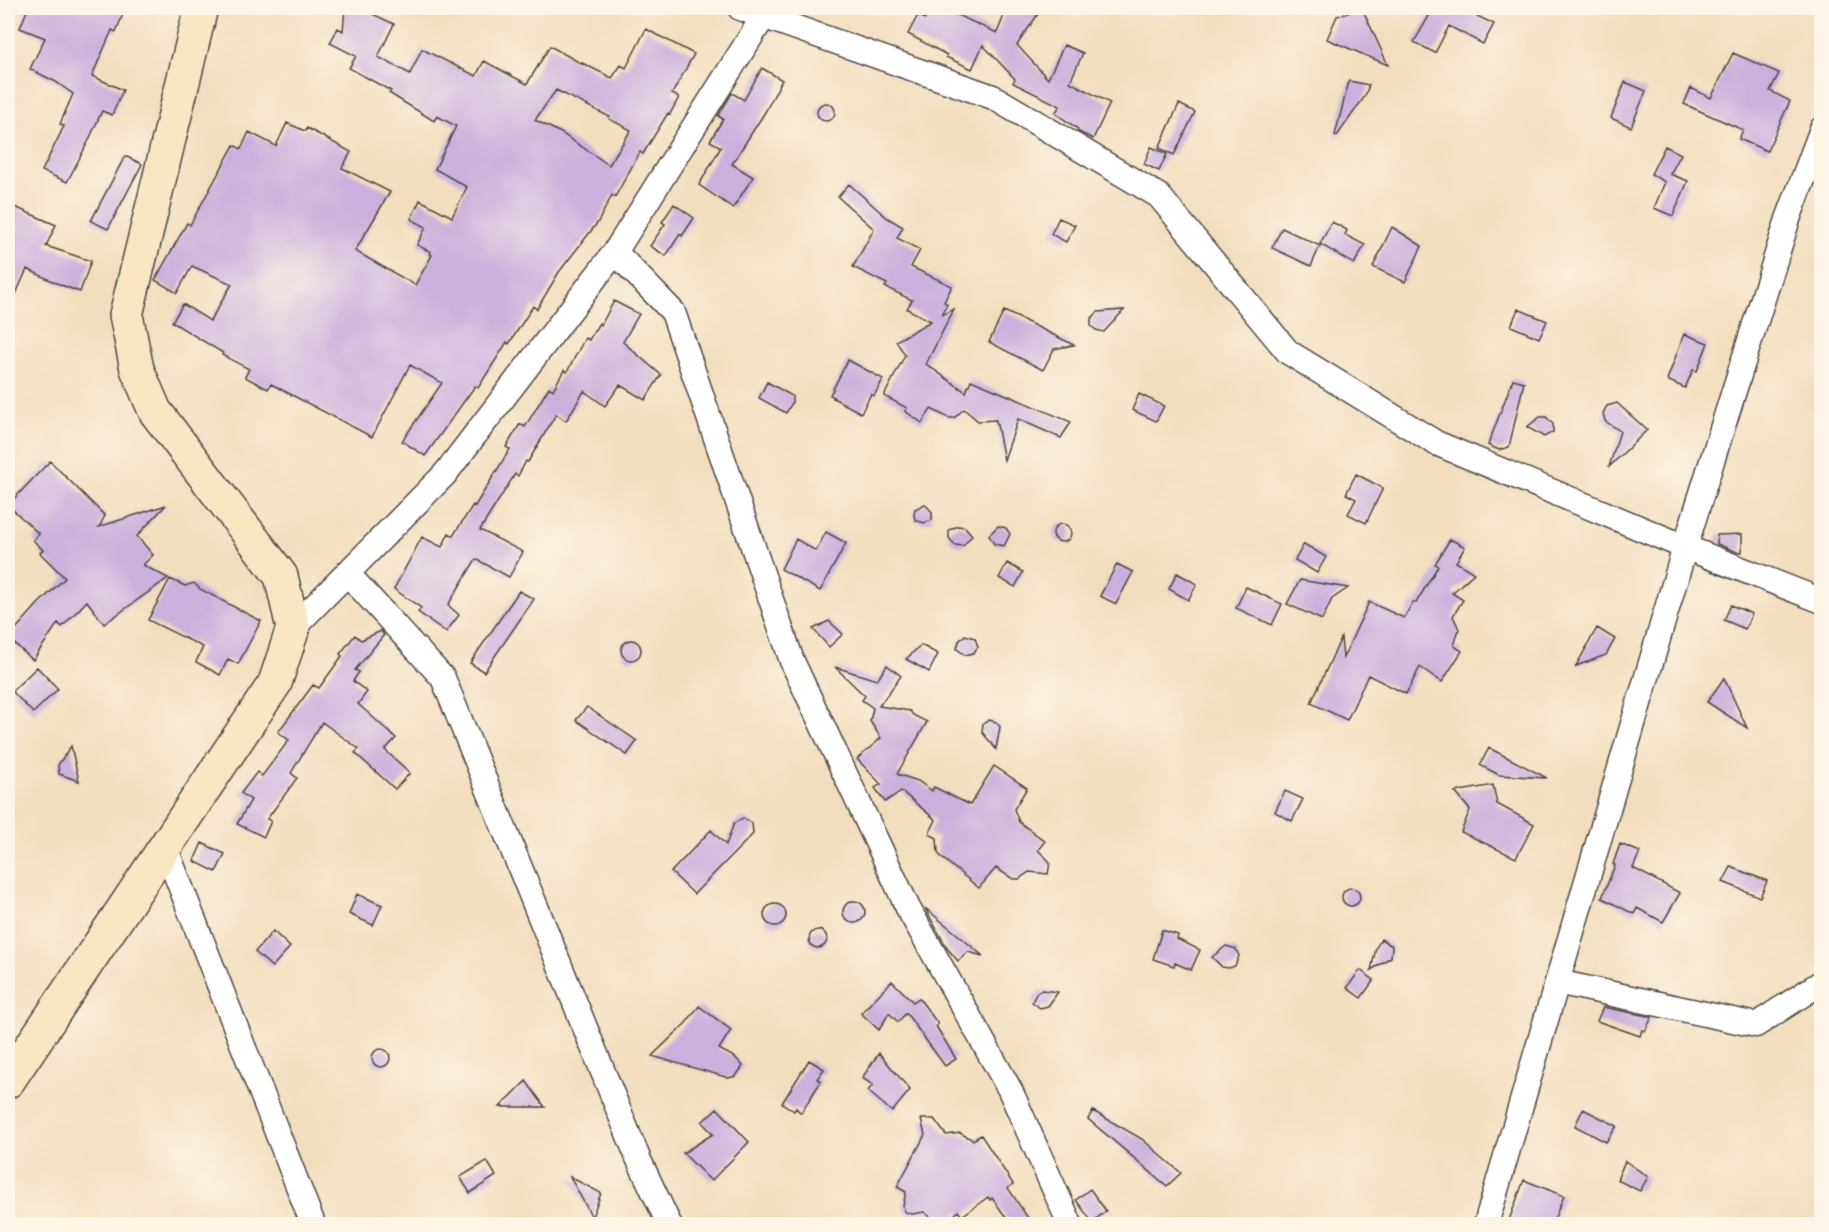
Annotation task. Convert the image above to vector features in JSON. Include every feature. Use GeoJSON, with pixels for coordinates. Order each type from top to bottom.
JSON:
{"type":"FeatureCollection","features":[{"type":"Feature","properties":{"kind":"street"},"geometry":{"type":"LineString","coordinates":[[201,8],[126,315],[137,369],[155,411],[281,576],[293,628]]}},
{"type":"Feature","properties":{"kind":"street"},"geometry":{"type":"LineString","coordinates":[[740,8],[767,11],[993,97],[1159,196],[1288,352],[1436,443],[1821,601]]}},
{"type":"Feature","properties":{"kind":"street"},"geometry":{"type":"LineString","coordinates":[[8,1080],[275,683],[293,628],[445,474],[615,252],[767,11]]}},
{"type":"Feature","properties":{"kind":"street"},"geometry":{"type":"LineString","coordinates":[[1486,1224],[1685,547],[1788,219],[1821,129]]}},
{"type":"Feature","properties":{"kind":"street"},"geometry":{"type":"LineString","coordinates":[[615,252],[673,312],[792,661],[908,908],[1010,1090],[1070,1224]]}},
{"type":"Feature","properties":{"kind":"street"},"geometry":{"type":"LineString","coordinates":[[347,573],[443,678],[638,1158],[669,1224]]}},
{"type":"Feature","properties":{"kind":"street"},"geometry":{"type":"LineString","coordinates":[[165,847],[313,1224]]}},
{"type":"Feature","properties":{"kind":"street"},"geometry":{"type":"LineString","coordinates":[[1557,982],[1756,1025],[1821,982]]}},
{"type":"Feature","properties":{"kind":"building"},"geometry":{"type":"Polygon","coordinates":[[[28,8],[108,8],[123,14],[116,32],[112,30],[92,76],[123,90],[112,115],[102,111],[67,182],[42,171],[64,126],[60,124],[73,94],[56,82],[30,69],[45,38],[20,28],[28,8]]]}},
{"type":"Feature","properties":{"kind":"building"},"geometry":{"type":"Polygon","coordinates":[[[345,8],[360,8],[394,24],[378,57],[410,74],[422,49],[476,76],[484,61],[527,84],[550,46],[612,78],[621,65],[626,68],[646,29],[694,54],[672,94],[679,97],[670,114],[668,113],[643,154],[640,152],[615,197],[612,195],[598,222],[559,272],[537,309],[533,306],[478,388],[475,386],[425,456],[402,441],[442,383],[410,365],[372,437],[271,384],[268,389],[245,377],[249,369],[222,355],[223,353],[172,322],[183,304],[210,321],[232,284],[192,266],[177,293],[155,280],[187,223],[190,225],[234,145],[241,149],[249,132],[276,146],[287,123],[305,131],[307,128],[351,152],[342,168],[390,192],[355,251],[415,285],[432,255],[431,252],[417,245],[426,227],[411,219],[420,200],[452,217],[467,187],[435,169],[456,126],[437,116],[434,121],[389,93],[391,91],[349,68],[356,56],[330,43],[338,28],[343,31],[345,8]],[[556,90],[535,120],[561,133],[609,165],[631,130],[609,119],[610,117],[556,90]]]}},
{"type":"Feature","properties":{"kind":"building"},"geometry":{"type":"Polygon","coordinates":[[[931,8],[942,8],[997,33],[1007,8],[1042,8],[1017,45],[1048,79],[1064,45],[1083,53],[1070,82],[1110,103],[1093,139],[1077,131],[1078,129],[1055,113],[1060,106],[1013,83],[1015,79],[983,45],[972,69],[946,57],[947,55],[908,34],[918,15],[925,19],[931,8]]]}},
{"type":"Feature","properties":{"kind":"building"},"geometry":{"type":"Polygon","coordinates":[[[1362,8],[1388,65],[1327,39],[1337,16],[1362,8]]]}},
{"type":"Feature","properties":{"kind":"building"},"geometry":{"type":"Polygon","coordinates":[[[1412,8],[1461,8],[1494,24],[1483,44],[1449,26],[1435,53],[1414,42],[1429,16],[1412,8]]]}},
{"type":"Feature","properties":{"kind":"building"},"geometry":{"type":"Polygon","coordinates":[[[1733,53],[1779,73],[1770,91],[1790,101],[1767,151],[1739,139],[1743,130],[1684,104],[1691,88],[1711,98],[1733,53]]]}},
{"type":"Feature","properties":{"kind":"building"},"geometry":{"type":"Polygon","coordinates":[[[762,68],[782,80],[732,164],[753,177],[733,208],[699,185],[721,147],[710,141],[723,119],[718,116],[732,93],[744,100],[762,68]]]}},
{"type":"Feature","properties":{"kind":"building"},"geometry":{"type":"Polygon","coordinates":[[[1349,81],[1369,85],[1365,96],[1337,136],[1335,135],[1349,81]]]}},
{"type":"Feature","properties":{"kind":"building"},"geometry":{"type":"Polygon","coordinates":[[[1625,82],[1646,91],[1631,127],[1611,118],[1625,82]]]}},
{"type":"Feature","properties":{"kind":"building"},"geometry":{"type":"Polygon","coordinates":[[[822,103],[830,103],[835,108],[833,119],[822,121],[817,116],[817,108],[822,103]]]}},
{"type":"Feature","properties":{"kind":"building"},"geometry":{"type":"Polygon","coordinates":[[[1179,104],[1195,112],[1174,155],[1159,148],[1179,104]]]}},
{"type":"Feature","properties":{"kind":"building"},"geometry":{"type":"Polygon","coordinates":[[[1665,146],[1681,154],[1670,174],[1688,181],[1673,216],[1654,208],[1665,182],[1651,174],[1665,146]]]}},
{"type":"Feature","properties":{"kind":"building"},"geometry":{"type":"Polygon","coordinates":[[[1151,147],[1167,154],[1159,171],[1144,164],[1151,147]]]}},
{"type":"Feature","properties":{"kind":"building"},"geometry":{"type":"Polygon","coordinates":[[[125,156],[142,164],[108,229],[91,221],[125,156]]]}},
{"type":"Feature","properties":{"kind":"building"},"geometry":{"type":"Polygon","coordinates":[[[849,184],[886,217],[903,227],[897,238],[920,250],[911,267],[952,286],[944,302],[947,304],[942,315],[954,309],[926,364],[966,392],[971,380],[1071,422],[1061,438],[1018,419],[1004,460],[996,420],[978,421],[964,409],[954,418],[949,418],[931,409],[922,423],[905,411],[907,408],[884,396],[905,355],[896,341],[931,321],[907,309],[912,300],[885,287],[887,284],[853,267],[874,229],[838,197],[849,184]]]}},
{"type":"Feature","properties":{"kind":"building"},"geometry":{"type":"Polygon","coordinates":[[[8,204],[56,225],[46,246],[91,261],[80,292],[27,269],[8,312],[8,204]]]}},
{"type":"Feature","properties":{"kind":"building"},"geometry":{"type":"Polygon","coordinates":[[[674,204],[694,218],[666,256],[650,246],[665,224],[662,222],[674,204]]]}},
{"type":"Feature","properties":{"kind":"building"},"geometry":{"type":"Polygon","coordinates":[[[1059,218],[1075,225],[1066,242],[1051,234],[1059,218]]]}},
{"type":"Feature","properties":{"kind":"building"},"geometry":{"type":"Polygon","coordinates":[[[1332,222],[1347,230],[1345,235],[1365,245],[1354,264],[1320,244],[1332,222]]]}},
{"type":"Feature","properties":{"kind":"building"},"geometry":{"type":"Polygon","coordinates":[[[1392,227],[1422,246],[1405,282],[1373,267],[1392,227]]]}},
{"type":"Feature","properties":{"kind":"building"},"geometry":{"type":"Polygon","coordinates":[[[1282,228],[1320,246],[1311,266],[1272,248],[1282,228]]]}},
{"type":"Feature","properties":{"kind":"building"},"geometry":{"type":"Polygon","coordinates":[[[614,301],[639,314],[623,342],[661,375],[645,400],[620,385],[605,406],[584,391],[566,421],[556,414],[528,462],[526,461],[518,476],[515,474],[480,530],[523,552],[509,577],[476,559],[448,605],[459,615],[446,632],[418,612],[421,608],[394,589],[422,537],[442,547],[449,533],[453,536],[473,505],[475,506],[510,449],[506,447],[520,424],[525,427],[549,387],[553,390],[564,370],[567,372],[585,338],[589,340],[599,323],[601,325],[614,301]]]}},
{"type":"Feature","properties":{"kind":"building"},"geometry":{"type":"Polygon","coordinates":[[[1518,309],[1547,321],[1539,338],[1511,326],[1518,309]]]}},
{"type":"Feature","properties":{"kind":"building"},"geometry":{"type":"Polygon","coordinates":[[[1124,310],[1104,332],[1091,326],[1091,319],[1098,312],[1124,310]]]}},
{"type":"Feature","properties":{"kind":"building"},"geometry":{"type":"Polygon","coordinates":[[[1004,311],[1074,345],[1054,349],[1043,370],[989,342],[1004,311]]]}},
{"type":"Feature","properties":{"kind":"building"},"geometry":{"type":"Polygon","coordinates":[[[1684,334],[1708,343],[1697,371],[1693,370],[1685,388],[1667,380],[1684,334]]]}},
{"type":"Feature","properties":{"kind":"building"},"geometry":{"type":"Polygon","coordinates":[[[848,360],[883,379],[874,396],[871,394],[861,413],[830,395],[848,360]]]}},
{"type":"Feature","properties":{"kind":"building"},"geometry":{"type":"Polygon","coordinates":[[[1513,379],[1524,382],[1509,447],[1499,450],[1488,445],[1513,379]]]}},
{"type":"Feature","properties":{"kind":"building"},"geometry":{"type":"Polygon","coordinates":[[[767,382],[792,396],[792,403],[786,413],[759,398],[767,382]]]}},
{"type":"Feature","properties":{"kind":"building"},"geometry":{"type":"Polygon","coordinates":[[[1139,394],[1164,406],[1156,421],[1132,410],[1139,394]]]}},
{"type":"Feature","properties":{"kind":"building"},"geometry":{"type":"Polygon","coordinates":[[[1617,403],[1647,430],[1609,467],[1620,431],[1605,421],[1603,413],[1607,406],[1617,403]]]}},
{"type":"Feature","properties":{"kind":"building"},"geometry":{"type":"Polygon","coordinates":[[[1540,417],[1546,417],[1553,424],[1553,432],[1544,437],[1527,427],[1540,417]]]}},
{"type":"Feature","properties":{"kind":"building"},"geometry":{"type":"Polygon","coordinates":[[[50,461],[105,516],[99,527],[166,505],[137,536],[153,555],[143,565],[168,578],[104,624],[87,601],[62,627],[58,623],[33,660],[8,638],[65,578],[40,553],[43,550],[33,540],[39,534],[8,505],[50,461]]]}},
{"type":"Feature","properties":{"kind":"building"},"geometry":{"type":"Polygon","coordinates":[[[1356,474],[1383,488],[1366,523],[1348,514],[1356,499],[1346,494],[1356,474]]]}},
{"type":"Feature","properties":{"kind":"building"},"geometry":{"type":"Polygon","coordinates":[[[925,504],[932,512],[932,520],[924,523],[915,520],[914,514],[915,509],[925,504]]]}},
{"type":"Feature","properties":{"kind":"building"},"geometry":{"type":"Polygon","coordinates":[[[1058,524],[1066,524],[1071,529],[1069,540],[1058,542],[1053,537],[1053,529],[1058,524]]]}},
{"type":"Feature","properties":{"kind":"building"},"geometry":{"type":"Polygon","coordinates":[[[958,526],[965,527],[972,535],[963,546],[955,545],[949,538],[949,530],[958,526]]]}},
{"type":"Feature","properties":{"kind":"building"},"geometry":{"type":"Polygon","coordinates":[[[998,526],[1006,528],[1010,534],[1004,546],[994,544],[989,535],[998,526]]]}},
{"type":"Feature","properties":{"kind":"building"},"geometry":{"type":"Polygon","coordinates":[[[826,532],[846,543],[820,591],[781,569],[796,539],[816,551],[826,532]]]}},
{"type":"Feature","properties":{"kind":"building"},"geometry":{"type":"Polygon","coordinates":[[[1742,534],[1742,552],[1717,544],[1717,535],[1742,534]]]}},
{"type":"Feature","properties":{"kind":"building"},"geometry":{"type":"Polygon","coordinates":[[[1450,539],[1465,547],[1456,562],[1474,573],[1452,593],[1463,600],[1453,616],[1459,629],[1454,646],[1462,651],[1442,682],[1420,667],[1406,694],[1368,675],[1347,720],[1311,703],[1341,638],[1343,658],[1369,602],[1404,618],[1413,602],[1416,603],[1438,566],[1435,564],[1450,539]]]}},
{"type":"Feature","properties":{"kind":"building"},"geometry":{"type":"Polygon","coordinates":[[[1304,544],[1326,557],[1317,573],[1295,560],[1304,544]]]}},
{"type":"Feature","properties":{"kind":"building"},"geometry":{"type":"Polygon","coordinates":[[[1007,563],[1023,572],[1015,587],[999,578],[1007,563]]]}},
{"type":"Feature","properties":{"kind":"building"},"geometry":{"type":"Polygon","coordinates":[[[1117,564],[1133,572],[1116,604],[1100,596],[1117,564]]]}},
{"type":"Feature","properties":{"kind":"building"},"geometry":{"type":"Polygon","coordinates":[[[1177,573],[1197,584],[1188,600],[1169,589],[1177,573]]]}},
{"type":"Feature","properties":{"kind":"building"},"geometry":{"type":"Polygon","coordinates":[[[170,579],[185,586],[194,583],[200,589],[261,621],[238,664],[228,659],[220,675],[196,662],[203,647],[148,620],[170,579]]]}},
{"type":"Feature","properties":{"kind":"building"},"geometry":{"type":"Polygon","coordinates":[[[1300,580],[1348,588],[1332,599],[1322,620],[1287,604],[1300,580]]]}},
{"type":"Feature","properties":{"kind":"building"},"geometry":{"type":"Polygon","coordinates":[[[1246,587],[1282,604],[1272,625],[1236,608],[1246,587]]]}},
{"type":"Feature","properties":{"kind":"building"},"geometry":{"type":"Polygon","coordinates":[[[519,591],[534,599],[484,672],[470,663],[519,591]]]}},
{"type":"Feature","properties":{"kind":"building"},"geometry":{"type":"Polygon","coordinates":[[[1731,605],[1752,614],[1745,629],[1724,620],[1731,605]]]}},
{"type":"Feature","properties":{"kind":"building"},"geometry":{"type":"Polygon","coordinates":[[[829,621],[843,634],[829,647],[813,629],[829,621]]]}},
{"type":"Feature","properties":{"kind":"building"},"geometry":{"type":"Polygon","coordinates":[[[1597,628],[1615,639],[1606,655],[1576,666],[1597,628]]]}},
{"type":"Feature","properties":{"kind":"building"},"geometry":{"type":"Polygon","coordinates":[[[381,631],[384,635],[355,670],[359,672],[353,681],[367,692],[358,704],[396,738],[385,750],[410,773],[395,789],[355,753],[359,749],[322,722],[291,773],[297,778],[267,819],[271,821],[264,837],[237,824],[251,800],[241,793],[257,772],[262,776],[289,740],[278,732],[313,685],[319,688],[355,635],[361,640],[381,631]]]}},
{"type":"Feature","properties":{"kind":"building"},"geometry":{"type":"Polygon","coordinates":[[[965,635],[975,638],[978,647],[973,653],[965,655],[957,649],[959,641],[965,635]]]}},
{"type":"Feature","properties":{"kind":"building"},"geometry":{"type":"Polygon","coordinates":[[[627,640],[635,640],[641,646],[641,654],[635,660],[627,660],[621,654],[621,646],[627,640]]]}},
{"type":"Feature","properties":{"kind":"building"},"geometry":{"type":"Polygon","coordinates":[[[921,645],[938,654],[929,672],[906,659],[921,645]]]}},
{"type":"Feature","properties":{"kind":"building"},"geometry":{"type":"Polygon","coordinates":[[[887,665],[901,676],[879,706],[910,711],[927,722],[897,774],[918,781],[932,791],[934,787],[970,805],[994,766],[1027,788],[1014,809],[1019,822],[1045,841],[1038,850],[1050,862],[1048,874],[1029,872],[1019,879],[1013,879],[996,868],[979,888],[938,853],[937,838],[929,834],[936,820],[901,791],[885,802],[875,788],[881,784],[857,759],[881,738],[870,721],[873,708],[862,700],[865,696],[835,667],[877,680],[887,665]]]}},
{"type":"Feature","properties":{"kind":"building"},"geometry":{"type":"Polygon","coordinates":[[[37,667],[58,689],[33,713],[12,691],[37,667]]]}},
{"type":"Feature","properties":{"kind":"building"},"geometry":{"type":"Polygon","coordinates":[[[1724,678],[1747,728],[1707,702],[1724,678]]]}},
{"type":"Feature","properties":{"kind":"building"},"geometry":{"type":"Polygon","coordinates":[[[587,707],[637,741],[627,755],[576,720],[587,707]]]}},
{"type":"Feature","properties":{"kind":"building"},"geometry":{"type":"Polygon","coordinates":[[[989,720],[996,722],[1000,727],[996,749],[982,732],[983,724],[989,720]]]}},
{"type":"Feature","properties":{"kind":"building"},"geometry":{"type":"Polygon","coordinates":[[[71,746],[79,781],[59,774],[58,765],[71,746]]]}},
{"type":"Feature","properties":{"kind":"building"},"geometry":{"type":"Polygon","coordinates":[[[1489,748],[1547,778],[1499,775],[1480,765],[1489,748]]]}},
{"type":"Feature","properties":{"kind":"building"},"geometry":{"type":"Polygon","coordinates":[[[1493,785],[1497,804],[1534,824],[1516,858],[1461,832],[1470,810],[1455,792],[1493,785]]]}},
{"type":"Feature","properties":{"kind":"building"},"geometry":{"type":"Polygon","coordinates":[[[1285,791],[1303,799],[1292,821],[1275,812],[1285,791]]]}},
{"type":"Feature","properties":{"kind":"building"},"geometry":{"type":"Polygon","coordinates":[[[743,818],[752,823],[753,834],[694,894],[671,872],[711,830],[726,845],[734,823],[743,818]]]}},
{"type":"Feature","properties":{"kind":"building"},"geometry":{"type":"Polygon","coordinates":[[[202,843],[225,854],[216,872],[194,861],[202,843]]]}},
{"type":"Feature","properties":{"kind":"building"},"geometry":{"type":"Polygon","coordinates":[[[1620,844],[1640,852],[1633,868],[1680,893],[1663,922],[1637,908],[1634,914],[1602,898],[1615,865],[1613,864],[1620,844]]]}},
{"type":"Feature","properties":{"kind":"building"},"geometry":{"type":"Polygon","coordinates":[[[1731,867],[1767,881],[1760,897],[1723,882],[1731,867]]]}},
{"type":"Feature","properties":{"kind":"building"},"geometry":{"type":"Polygon","coordinates":[[[1347,888],[1355,888],[1360,893],[1358,904],[1347,906],[1342,901],[1342,893],[1347,888]]]}},
{"type":"Feature","properties":{"kind":"building"},"geometry":{"type":"Polygon","coordinates":[[[357,894],[382,905],[373,925],[349,914],[357,894]]]}},
{"type":"Feature","properties":{"kind":"building"},"geometry":{"type":"Polygon","coordinates":[[[854,901],[862,904],[865,912],[862,920],[854,923],[846,920],[843,912],[846,904],[854,901]]]}},
{"type":"Feature","properties":{"kind":"building"},"geometry":{"type":"Polygon","coordinates":[[[775,904],[783,907],[786,915],[783,923],[775,926],[767,923],[764,915],[767,907],[775,904]]]}},
{"type":"Feature","properties":{"kind":"building"},"geometry":{"type":"Polygon","coordinates":[[[925,908],[983,956],[968,952],[958,961],[947,948],[925,908]]]}},
{"type":"Feature","properties":{"kind":"building"},"geometry":{"type":"Polygon","coordinates":[[[814,930],[822,930],[827,935],[825,946],[814,948],[809,943],[809,935],[814,930]]]}},
{"type":"Feature","properties":{"kind":"building"},"geometry":{"type":"Polygon","coordinates":[[[1162,930],[1178,935],[1177,939],[1200,950],[1191,970],[1175,963],[1174,966],[1153,959],[1162,930]]]}},
{"type":"Feature","properties":{"kind":"building"},"geometry":{"type":"Polygon","coordinates":[[[273,931],[290,947],[272,967],[255,952],[273,931]]]}},
{"type":"Feature","properties":{"kind":"building"},"geometry":{"type":"Polygon","coordinates":[[[1381,939],[1392,946],[1391,957],[1371,970],[1376,948],[1381,939]]]}},
{"type":"Feature","properties":{"kind":"building"},"geometry":{"type":"Polygon","coordinates":[[[1226,946],[1236,949],[1239,956],[1235,966],[1229,968],[1222,967],[1212,957],[1226,946]]]}},
{"type":"Feature","properties":{"kind":"building"},"geometry":{"type":"Polygon","coordinates":[[[1360,970],[1374,980],[1361,998],[1347,988],[1360,970]]]}},
{"type":"Feature","properties":{"kind":"building"},"geometry":{"type":"Polygon","coordinates":[[[892,981],[913,1002],[919,998],[938,1024],[936,1026],[956,1059],[945,1066],[906,1013],[898,1022],[889,1013],[879,1030],[861,1013],[892,981]]]}},
{"type":"Feature","properties":{"kind":"building"},"geometry":{"type":"Polygon","coordinates":[[[1042,990],[1058,992],[1048,1006],[1040,1008],[1032,1002],[1037,992],[1042,990]]]}},
{"type":"Feature","properties":{"kind":"building"},"geometry":{"type":"Polygon","coordinates":[[[699,1006],[731,1030],[719,1049],[736,1058],[743,1066],[736,1076],[729,1078],[652,1056],[686,1023],[699,1006]]]}},
{"type":"Feature","properties":{"kind":"building"},"geometry":{"type":"Polygon","coordinates":[[[1603,1007],[1652,1017],[1640,1036],[1597,1021],[1603,1007]]]}},
{"type":"Feature","properties":{"kind":"building"},"geometry":{"type":"Polygon","coordinates":[[[377,1049],[385,1049],[390,1054],[388,1065],[377,1067],[372,1062],[372,1054],[377,1049]]]}},
{"type":"Feature","properties":{"kind":"building"},"geometry":{"type":"Polygon","coordinates":[[[879,1053],[910,1090],[892,1112],[868,1091],[873,1085],[862,1078],[879,1053]]]}},
{"type":"Feature","properties":{"kind":"building"},"geometry":{"type":"Polygon","coordinates":[[[809,1060],[824,1069],[817,1079],[821,1081],[801,1113],[796,1108],[794,1111],[782,1103],[809,1060]]]}},
{"type":"Feature","properties":{"kind":"building"},"geometry":{"type":"Polygon","coordinates":[[[526,1081],[545,1107],[500,1107],[526,1081]]]}},
{"type":"Feature","properties":{"kind":"building"},"geometry":{"type":"Polygon","coordinates":[[[717,1108],[749,1142],[711,1181],[683,1153],[713,1134],[702,1122],[717,1108]]]}},
{"type":"Feature","properties":{"kind":"building"},"geometry":{"type":"Polygon","coordinates":[[[1583,1109],[1617,1126],[1606,1142],[1575,1126],[1583,1109]]]}},
{"type":"Feature","properties":{"kind":"building"},"geometry":{"type":"Polygon","coordinates":[[[1093,1111],[1142,1139],[1181,1173],[1167,1186],[1088,1119],[1093,1111]]]}},
{"type":"Feature","properties":{"kind":"building"},"geometry":{"type":"Polygon","coordinates":[[[921,1119],[934,1119],[946,1135],[960,1133],[973,1140],[981,1135],[1013,1184],[1008,1188],[1032,1224],[1011,1224],[992,1198],[990,1200],[988,1197],[962,1216],[958,1211],[947,1224],[940,1224],[924,1212],[912,1214],[905,1212],[903,1206],[906,1192],[897,1187],[925,1135],[921,1119]]]}},
{"type":"Feature","properties":{"kind":"building"},"geometry":{"type":"Polygon","coordinates":[[[487,1161],[496,1176],[470,1193],[460,1177],[487,1161]]]}},
{"type":"Feature","properties":{"kind":"building"},"geometry":{"type":"Polygon","coordinates":[[[1625,1161],[1648,1177],[1640,1191],[1617,1180],[1625,1161]]]}},
{"type":"Feature","properties":{"kind":"building"},"geometry":{"type":"Polygon","coordinates":[[[570,1177],[601,1193],[592,1217],[570,1177]]]}},
{"type":"Feature","properties":{"kind":"building"},"geometry":{"type":"Polygon","coordinates":[[[1524,1180],[1564,1196],[1552,1224],[1521,1224],[1509,1220],[1524,1180]]]}},
{"type":"Feature","properties":{"kind":"building"},"geometry":{"type":"Polygon","coordinates":[[[1090,1189],[1106,1211],[1092,1222],[1076,1200],[1090,1189]]]}}]}
